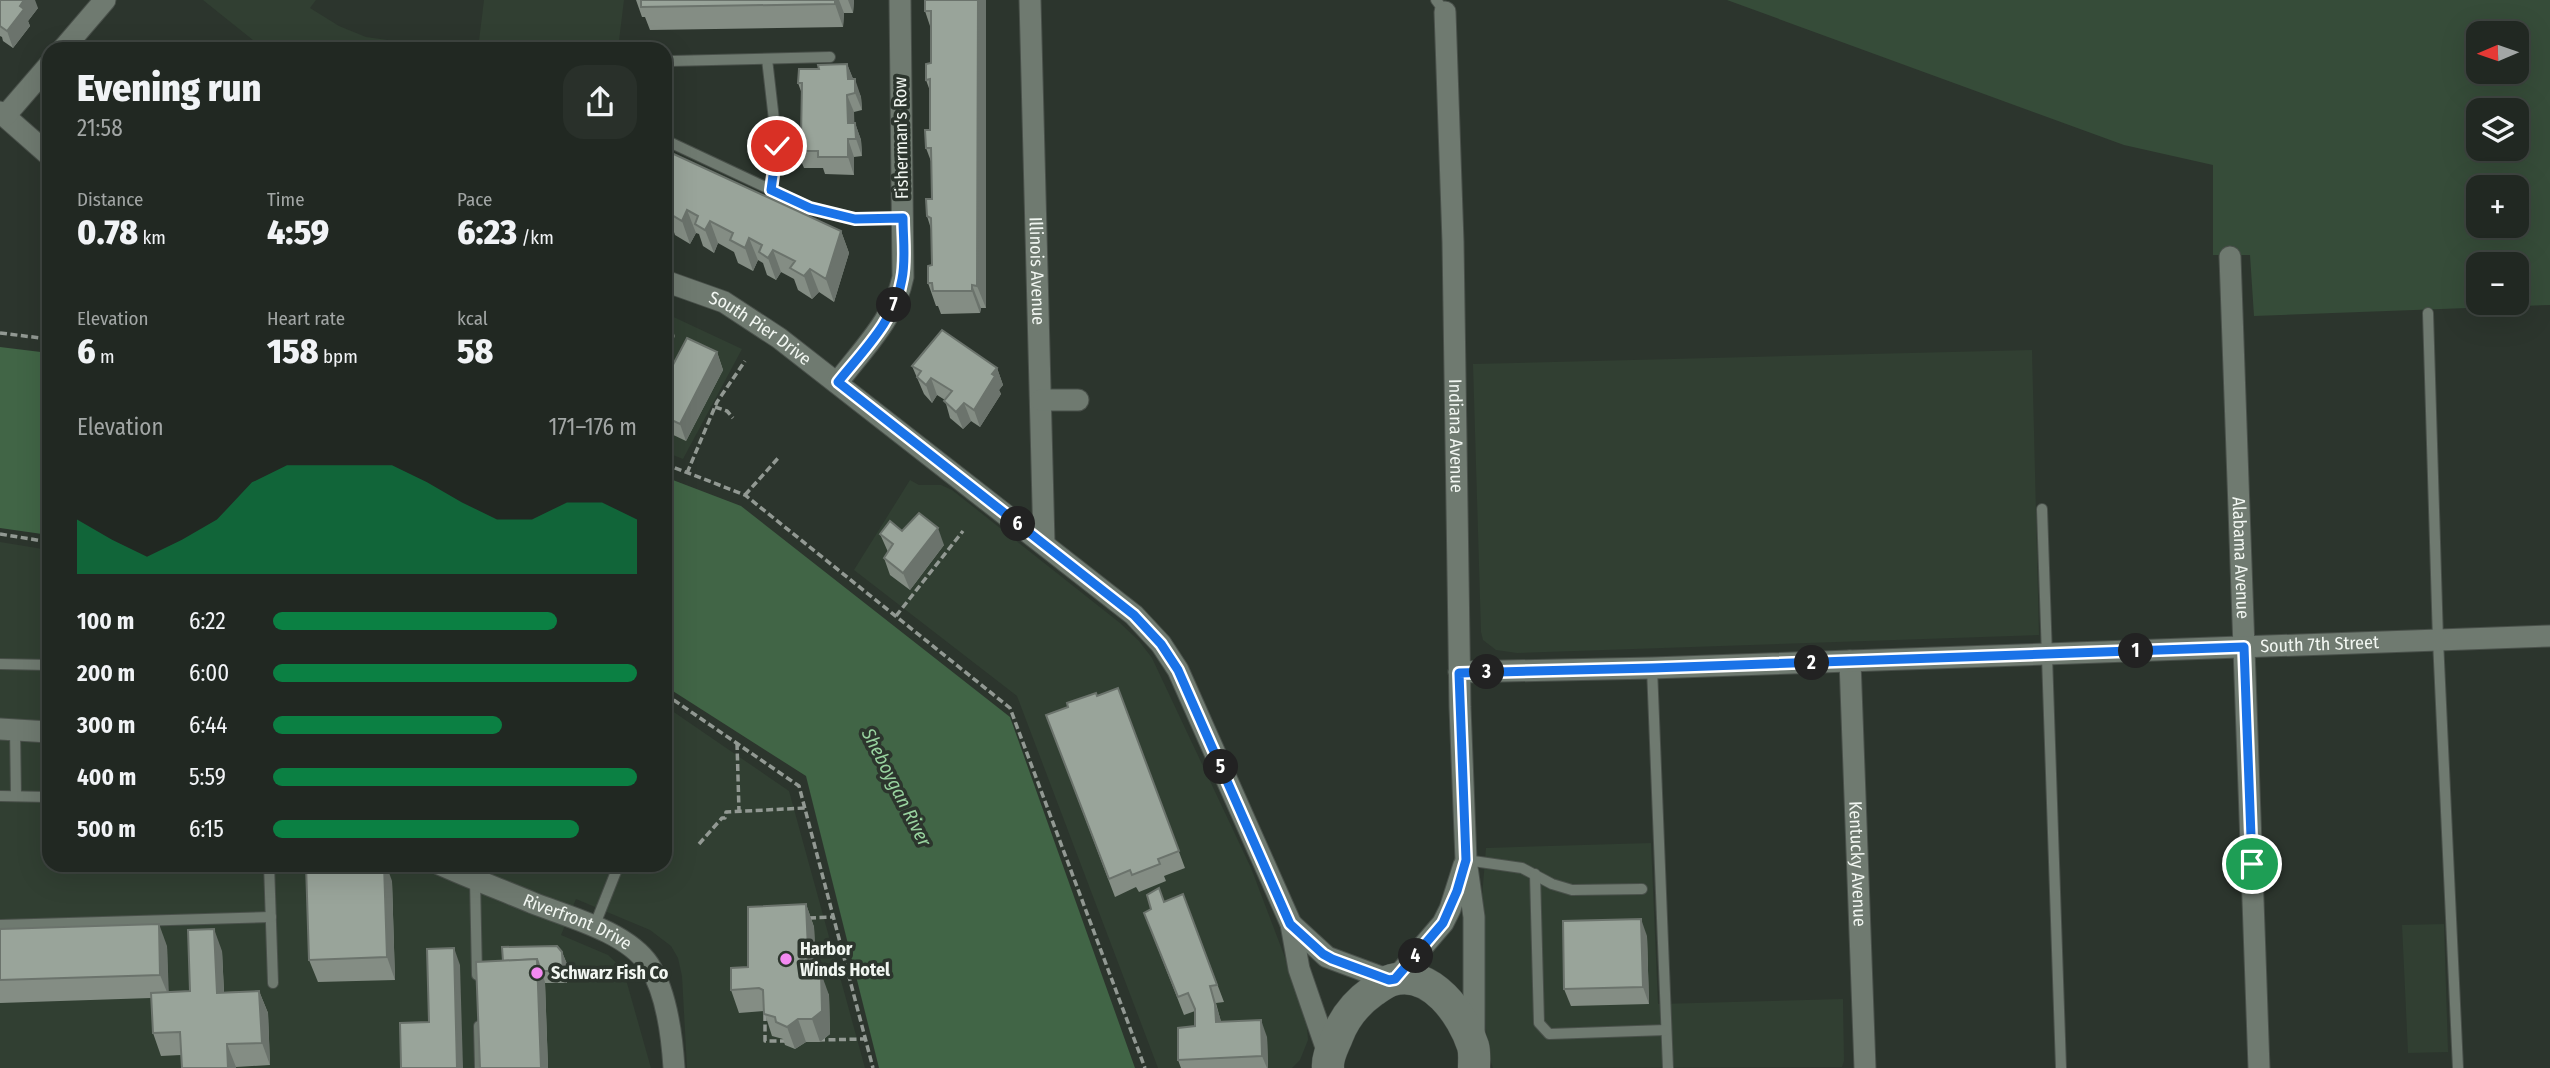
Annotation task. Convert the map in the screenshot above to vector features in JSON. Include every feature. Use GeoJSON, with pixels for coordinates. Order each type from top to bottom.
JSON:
{"type":"FeatureCollection","features":[{"type":"Feature","properties":{"kind":"main road"},"geometry":{"type":"LineString","coordinates":[[1326,1063],[1343,1022],[1362,999],[1392,980],[1420,982],[1438,992],[1458,1015],[1474,1059]]}},
{"type":"Feature","properties":{"kind":"street"},"geometry":{"type":"LineString","coordinates":[[69,42],[105,0]]}},
{"type":"Feature","properties":{"kind":"street","name":"Fisherman's Row"},"geometry":{"type":"LineString","coordinates":[[838,382],[887,318],[899,293],[903,271],[900,0]]}},
{"type":"Feature","properties":{"kind":"street","name":"Illinois Avenue"},"geometry":{"type":"LineString","coordinates":[[1030,0],[1044,543]]}},
{"type":"Feature","properties":{"kind":"street","name":"Indiana Avenue"},"geometry":{"type":"LineString","coordinates":[[1440,6],[1453,242],[1459,673],[1466,860],[1474,925],[1474,1059]]}},
{"type":"Feature","properties":{"kind":"street"},"geometry":{"type":"LineString","coordinates":[[42,72],[3,114],[42,149]]}},
{"type":"Feature","properties":{"kind":"street","name":"Alabama Avenue"},"geometry":{"type":"LineString","coordinates":[[2230,257],[2259,1068]]}},
{"type":"Feature","properties":{"kind":"street","name":"South Pier Drive"},"geometry":{"type":"LineString","coordinates":[[672,283],[724,302],[779,338],[1134,615],[1161,644],[1178,670],[1290,924],[1299,969],[1326,1063]]}},
{"type":"Feature","properties":{"kind":"street"},"geometry":{"type":"LineString","coordinates":[[1041,400],[1078,400]]}},
{"type":"Feature","properties":{"kind":"street","name":"South 7th Street"},"geometry":{"type":"LineString","coordinates":[[1459,673],[2550,636]]}},
{"type":"Feature","properties":{"kind":"street","name":"Kentucky Avenue"},"geometry":{"type":"LineString","coordinates":[[1850,661],[1865,1068]]}},
{"type":"Feature","properties":{"kind":"street"},"geometry":{"type":"LineString","coordinates":[[7,729],[42,732]]}},
{"type":"Feature","properties":{"kind":"street","name":"Indiana Avenue"},"geometry":{"type":"LineString","coordinates":[[1392,980],[1443,923],[1457,891],[1466,860]]}},
{"type":"Feature","properties":{"kind":"street","name":"Riverfront Drive"},"geometry":{"type":"LineString","coordinates":[[457,872],[594,927],[629,945],[650,967],[660,989],[668,1021],[674,1068]]}},
{"type":"Feature","properties":{"kind":"street","name":"South Pier Drive"},"geometry":{"type":"LineString","coordinates":[[1290,924],[1327,957],[1392,980]]}},
{"type":"Feature","properties":{"kind":"lane"},"geometry":{"type":"LineString","coordinates":[[672,61],[830,57]]}},
{"type":"Feature","properties":{"kind":"lane"},"geometry":{"type":"LineString","coordinates":[[767,59],[777,146],[771,190]]}},
{"type":"Feature","properties":{"kind":"lane"},"geometry":{"type":"LineString","coordinates":[[672,143],[810,208],[855,219],[903,218]]}},
{"type":"Feature","properties":{"kind":"lane"},"geometry":{"type":"LineString","coordinates":[[2428,313],[2438,640],[2458,1068]]}},
{"type":"Feature","properties":{"kind":"lane"},"geometry":{"type":"LineString","coordinates":[[2042,509],[2061,1068]]}},
{"type":"Feature","properties":{"kind":"lane"},"geometry":{"type":"LineString","coordinates":[[0,664],[42,665]]}},
{"type":"Feature","properties":{"kind":"lane"},"geometry":{"type":"LineString","coordinates":[[1652,668],[1668,1068]]}},
{"type":"Feature","properties":{"kind":"lane"},"geometry":{"type":"LineString","coordinates":[[7,729],[16,796]]}},
{"type":"Feature","properties":{"kind":"lane"},"geometry":{"type":"LineString","coordinates":[[0,796],[42,797]]}},
{"type":"Feature","properties":{"kind":"lane"},"geometry":{"type":"LineString","coordinates":[[1466,860],[1516,866],[1557,887],[1572,890],[1642,889]]}},
{"type":"Feature","properties":{"kind":"lane"},"geometry":{"type":"LineString","coordinates":[[269,872],[273,984]]}},
{"type":"Feature","properties":{"kind":"lane"},"geometry":{"type":"LineString","coordinates":[[594,927],[616,872]]}},
{"type":"Feature","properties":{"kind":"lane"},"geometry":{"type":"LineString","coordinates":[[1535,874],[1539,1023],[1549,1034],[1666,1030]]}},
{"type":"Feature","properties":{"kind":"lane"},"geometry":{"type":"LineString","coordinates":[[475,880],[478,989]]}},
{"type":"Feature","properties":{"kind":"lane"},"geometry":{"type":"LineString","coordinates":[[0,925],[271,917]]}},
{"type":"Feature","properties":{"kind":"lane"},"geometry":{"type":"LineString","coordinates":[[478,1015],[480,1068]]}},
{"type":"Feature","properties":{"kind":"path"},"geometry":{"type":"LineString","coordinates":[[0,333],[42,338]]}},
{"type":"Feature","properties":{"kind":"path"},"geometry":{"type":"LineString","coordinates":[[687,472],[715,407],[744,360]]}},
{"type":"Feature","properties":{"kind":"path"},"geometry":{"type":"LineString","coordinates":[[715,407],[727,411],[733,418]]}},
{"type":"Feature","properties":{"kind":"path"},"geometry":{"type":"LineString","coordinates":[[745,495],[780,456]]}},
{"type":"Feature","properties":{"kind":"path"},"geometry":{"type":"LineString","coordinates":[[672,467],[745,495],[1010,708],[1145,1068]]}},
{"type":"Feature","properties":{"kind":"path"},"geometry":{"type":"LineString","coordinates":[[896,617],[963,531]]}},
{"type":"Feature","properties":{"kind":"path"},"geometry":{"type":"LineString","coordinates":[[0,534],[42,541]]}},
{"type":"Feature","properties":{"kind":"path"},"geometry":{"type":"LineString","coordinates":[[672,699],[799,786],[873,1068]]}},
{"type":"Feature","properties":{"kind":"path"},"geometry":{"type":"LineString","coordinates":[[737,742],[739,811]]}},
{"type":"Feature","properties":{"kind":"path"},"geometry":{"type":"LineString","coordinates":[[699,844],[722,818],[726,818],[726,812],[804,808]]}},
{"type":"Feature","properties":{"kind":"path"},"geometry":{"type":"LineString","coordinates":[[798,918],[834,917]]}},
{"type":"Feature","properties":{"kind":"path"},"geometry":{"type":"LineString","coordinates":[[765,1014],[765,1041],[790,1041]]}},
{"type":"Feature","properties":{"kind":"path"},"geometry":{"type":"LineString","coordinates":[[815,1040],[865,1039]]}},
{"type":"Feature","properties":{"kind":"shaded area"},"geometry":{"type":"Polygon","coordinates":[[[203,0],[316,0],[310,8],[339,26],[366,37],[402,42],[255,42],[203,0]]]}},
{"type":"Feature","properties":{"kind":"shaded area"},"geometry":{"type":"Polygon","coordinates":[[[484,0],[624,0],[619,42],[479,42],[484,0]]]}},
{"type":"Feature","properties":{"kind":"shaded area"},"geometry":{"type":"Polygon","coordinates":[[[1727,0],[2550,0],[2550,305],[2529,306],[2529,252],[2466,252],[2466,308],[2254,316],[2250,255],[2213,255],[2213,165],[2124,145],[1727,0]]]}},
{"type":"Feature","properties":{"kind":"shaded area"},"geometry":{"type":"Polygon","coordinates":[[[672,316],[742,349],[683,459],[672,455],[672,316]]]}},
{"type":"Feature","properties":{"kind":"shaded area"},"geometry":{"type":"Polygon","coordinates":[[[2032,350],[2039,635],[1517,653],[1496,650],[1483,640],[1473,364],[2032,350]]]}},
{"type":"Feature","properties":{"kind":"shaded area"},"geometry":{"type":"Polygon","coordinates":[[[910,480],[919,485],[941,485],[952,490],[1120,623],[1152,658],[1251,868],[1306,1013],[1308,1040],[1300,1060],[1292,1068],[1158,1068],[1017,696],[854,570],[910,480]]]}},
{"type":"Feature","properties":{"kind":"shaded area"},"geometry":{"type":"Polygon","coordinates":[[[0,542],[42,549],[42,872],[672,872],[672,711],[789,791],[865,1068],[687,1068],[682,976],[678,958],[671,946],[650,930],[576,899],[561,935],[608,955],[623,969],[651,1068],[0,1068],[0,542]]]}},
{"type":"Feature","properties":{"kind":"shaded area"},"geometry":{"type":"Polygon","coordinates":[[[1651,843],[1658,1004],[1843,999],[1842,1067],[1493,1068],[1487,1052],[1481,909],[1486,848],[1651,843]]]}},
{"type":"Feature","properties":{"kind":"shaded area"},"geometry":{"type":"Polygon","coordinates":[[[2444,924],[2448,1052],[2408,1053],[2402,925],[2444,924]]]}},
{"type":"Feature","properties":{"kind":"water"},"geometry":{"type":"Polygon","coordinates":[[[0,347],[42,352],[42,534],[0,528],[0,347]]]}},
{"type":"Feature","properties":{"kind":"water","name":"Sheboygan River"},"geometry":{"type":"Polygon","coordinates":[[[672,480],[741,506],[1010,717],[1135,1068],[879,1068],[806,776],[672,690],[672,480]]]}},
{"type":"Feature","properties":{"kind":"building"},"geometry":{"type":"Polygon","coordinates":[[[0,0],[24,0],[20,6],[24,9],[7,31],[0,26],[0,0]]]}},
{"type":"Feature","properties":{"kind":"building"},"geometry":{"type":"Polygon","coordinates":[[[641,0],[835,0],[835,4],[641,7],[641,0]]]}},
{"type":"Feature","properties":{"kind":"building"},"geometry":{"type":"Polygon","coordinates":[[[925,0],[978,0],[977,286],[972,285],[972,291],[933,291],[932,283],[928,283],[928,266],[932,265],[931,218],[927,216],[926,199],[932,199],[931,148],[926,148],[925,130],[930,130],[930,79],[926,80],[926,64],[931,63],[931,11],[925,11],[925,0]]]}},
{"type":"Feature","properties":{"kind":"building"},"geometry":{"type":"Polygon","coordinates":[[[847,64],[848,79],[855,79],[855,93],[847,95],[848,123],[855,123],[856,139],[848,139],[848,157],[818,157],[818,151],[797,151],[797,139],[801,139],[802,83],[798,83],[799,69],[847,64]]]}},
{"type":"Feature","properties":{"kind":"building"},"geometry":{"type":"Polygon","coordinates":[[[672,153],[841,231],[826,279],[810,269],[804,276],[790,268],[795,261],[773,250],[768,258],[759,252],[762,245],[749,238],[745,248],[730,240],[733,233],[710,221],[705,230],[695,224],[698,216],[687,210],[682,221],[672,215],[672,153]]]}},
{"type":"Feature","properties":{"kind":"building"},"geometry":{"type":"Polygon","coordinates":[[[942,330],[997,368],[974,410],[964,403],[956,412],[944,401],[952,391],[931,378],[926,385],[917,377],[921,371],[912,366],[942,330]]]}},
{"type":"Feature","properties":{"kind":"building"},"geometry":{"type":"Polygon","coordinates":[[[687,338],[717,352],[680,424],[672,420],[672,367],[687,338]]]}},
{"type":"Feature","properties":{"kind":"building"},"geometry":{"type":"Polygon","coordinates":[[[919,513],[938,528],[903,573],[884,558],[893,544],[880,534],[890,521],[902,531],[919,513]]]}},
{"type":"Feature","properties":{"kind":"building"},"geometry":{"type":"Polygon","coordinates":[[[1118,688],[1179,851],[1158,859],[1160,864],[1132,875],[1130,870],[1109,879],[1046,715],[1068,707],[1067,703],[1118,688]]]}},
{"type":"Feature","properties":{"kind":"building"},"geometry":{"type":"Polygon","coordinates":[[[306,872],[384,872],[387,957],[309,960],[306,872]]]}},
{"type":"Feature","properties":{"kind":"building"},"geometry":{"type":"Polygon","coordinates":[[[1159,888],[1164,902],[1183,894],[1217,985],[1210,986],[1216,1022],[1261,1020],[1262,1056],[1178,1060],[1178,1028],[1195,1026],[1195,1009],[1188,993],[1178,997],[1144,913],[1151,909],[1147,895],[1159,888]]]}},
{"type":"Feature","properties":{"kind":"building","name":"Harbor Winds Hotel"},"geometry":{"type":"Polygon","coordinates":[[[806,904],[809,972],[821,973],[822,1011],[812,1019],[798,1019],[787,1027],[776,1022],[775,1017],[764,1014],[763,990],[731,990],[731,968],[748,967],[748,907],[806,904]]]}},
{"type":"Feature","properties":{"kind":"building"},"geometry":{"type":"Polygon","coordinates":[[[1641,919],[1643,987],[1564,989],[1563,921],[1641,919]]]}},
{"type":"Feature","properties":{"kind":"building"},"geometry":{"type":"Polygon","coordinates":[[[159,924],[160,975],[0,980],[0,929],[159,924]]]}},
{"type":"Feature","properties":{"kind":"building"},"geometry":{"type":"Polygon","coordinates":[[[214,929],[217,993],[259,991],[262,1043],[227,1044],[228,1068],[182,1068],[180,1032],[153,1033],[151,993],[190,991],[188,930],[214,929]]]}},
{"type":"Feature","properties":{"kind":"building"},"geometry":{"type":"Polygon","coordinates":[[[557,946],[562,952],[563,971],[541,971],[537,959],[503,961],[502,947],[557,946]]]}},
{"type":"Feature","properties":{"kind":"building"},"geometry":{"type":"Polygon","coordinates":[[[454,948],[457,1068],[401,1068],[400,1023],[429,1022],[427,949],[454,948]]]}},
{"type":"Feature","properties":{"kind":"building"},"geometry":{"type":"Polygon","coordinates":[[[537,959],[541,1068],[480,1068],[476,962],[537,959]]]}},
{"type":"Feature","properties":{"kind":"place","name":"Harbor Winds Hotel"},"geometry":{"type":"Point","coordinates":[786,959]}},
{"type":"Feature","properties":{"kind":"place","name":"Schwarz Fish Co"},"geometry":{"type":"Point","coordinates":[537,973]}},
{"type":"Feature","properties":{"kind":"route"},"geometry":{"type":"LineString","coordinates":[[777,146],[771,190],[810,208],[855,219],[903,218],[903,271],[899,293],[887,318],[838,382],[1134,615],[1161,644],[1178,670],[1290,924],[1332,959],[1389,980],[1395,979],[1435,934],[1450,909],[1466,860],[1459,673],[2244,647],[2252,864]]}}]}
